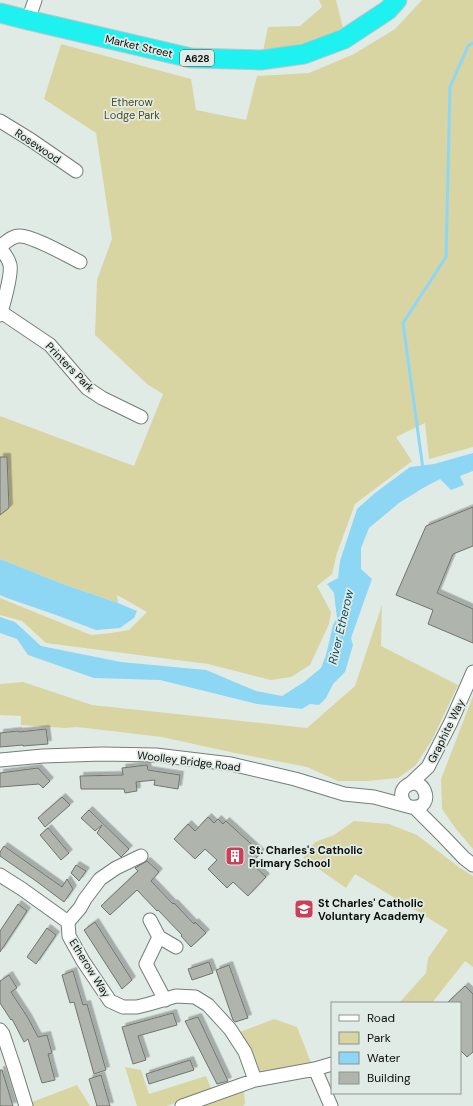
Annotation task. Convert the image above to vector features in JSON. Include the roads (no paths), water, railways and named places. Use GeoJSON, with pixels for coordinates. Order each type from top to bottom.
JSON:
{"type":"FeatureCollection","features":[{"type":"Feature","properties":{"kind":"highway","name":"Market Street"},"geometry":{"type":"LineString","coordinates":[[0,13],[191,58],[261,60],[304,54],[344,38],[392,5]]}},
{"type":"Feature","properties":{"kind":"street"},"geometry":{"type":"LineString","coordinates":[[28,20],[35,0]]}},
{"type":"Feature","properties":{"kind":"street","name":"Rosewood"},"geometry":{"type":"LineString","coordinates":[[0,121],[76,171]]}},
{"type":"Feature","properties":{"kind":"street"},"geometry":{"type":"LineString","coordinates":[[0,248],[8,240],[17,236],[24,236],[34,239],[80,262]]}},
{"type":"Feature","properties":{"kind":"street","name":"Printers Park"},"geometry":{"type":"LineString","coordinates":[[0,248],[10,265],[10,277],[0,314],[50,345],[87,388],[102,398],[142,417]]}},
{"type":"Feature","properties":{"kind":"street","name":"Graphite Way"},"geometry":{"type":"LineString","coordinates":[[407,786],[428,767],[451,722],[473,672]]}},
{"type":"Feature","properties":{"kind":"street","name":"Woolley Bridge Road"},"geometry":{"type":"LineString","coordinates":[[0,760],[51,755],[156,755],[231,764],[295,779],[344,794],[418,802]]}},
{"type":"Feature","properties":{"kind":"street"},"geometry":{"type":"LineString","coordinates":[[418,802],[428,767]]}},
{"type":"Feature","properties":{"kind":"street"},"geometry":{"type":"LineString","coordinates":[[418,802],[402,799],[402,793],[407,786],[415,783],[420,785],[418,802],[443,836],[464,858],[473,865]]}},
{"type":"Feature","properties":{"kind":"street","name":"Woolley Bridge Road"},"geometry":{"type":"LineString","coordinates":[[374,798],[407,786]]}},
{"type":"Feature","properties":{"kind":"street"},"geometry":{"type":"LineString","coordinates":[[0,875],[68,922],[80,908],[85,898],[97,882],[116,868],[141,856]]}},
{"type":"Feature","properties":{"kind":"street"},"geometry":{"type":"LineString","coordinates":[[150,920],[159,937],[176,947]]}},
{"type":"Feature","properties":{"kind":"street","name":"Etherow Way"},"geometry":{"type":"LineString","coordinates":[[68,922],[69,936],[110,1001],[123,1007],[137,1006],[176,996],[195,997],[208,1005],[230,1029],[245,1052],[254,1080]]}},
{"type":"Feature","properties":{"kind":"street"},"geometry":{"type":"LineString","coordinates":[[159,937],[146,964],[165,1000]]}},
{"type":"Feature","properties":{"kind":"street"},"geometry":{"type":"LineString","coordinates":[[0,1030],[3,1034],[26,1106]]}},
{"type":"Feature","properties":{"kind":"street"},"geometry":{"type":"LineString","coordinates":[[182,1106],[254,1080],[315,1069],[331,1064]]}},
{"type":"Feature","properties":{"kind":"street"},"geometry":{"type":"LineString","coordinates":[[315,1069],[331,1106]]}},
{"type":"Feature","properties":{"kind":"water","name":"River Etherow"},"geometry":{"type":"Polygon","coordinates":[[[473,453],[473,471],[460,476],[464,485],[451,490],[440,479],[399,503],[369,528],[361,548],[361,569],[372,579],[351,638],[353,645],[345,672],[333,684],[326,698],[319,705],[310,704],[302,709],[257,704],[160,680],[94,678],[28,655],[17,639],[0,633],[0,617],[15,622],[41,646],[121,662],[206,670],[256,691],[282,696],[304,682],[321,668],[326,655],[333,625],[337,618],[334,593],[327,584],[338,578],[340,561],[357,509],[375,493],[410,467],[434,464],[473,453]]]}},
{"type":"Feature","properties":{"kind":"water"},"geometry":{"type":"Polygon","coordinates":[[[0,559],[137,611],[134,618],[120,628],[96,630],[7,598],[0,595],[0,559]]]}},
{"type":"Feature","properties":{"kind":"waterway"},"geometry":{"type":"LineString","coordinates":[[423,469],[403,323],[446,257],[450,87],[468,46],[473,43]]}},
{"type":"Feature","properties":{"kind":"place","name":"St. Charles's Catholic Primary School"},"geometry":{"type":"Point","coordinates":[235,856]}},
{"type":"Feature","properties":{"kind":"place","name":"St Charles' Catholic Voluntary Academy"},"geometry":{"type":"Point","coordinates":[304,909]}},
{"type":"Feature","properties":{"kind":"park label","name":"Etherow Lodge Park"},"geometry":{"type":"Point","coordinates":[132,108]}}]}
